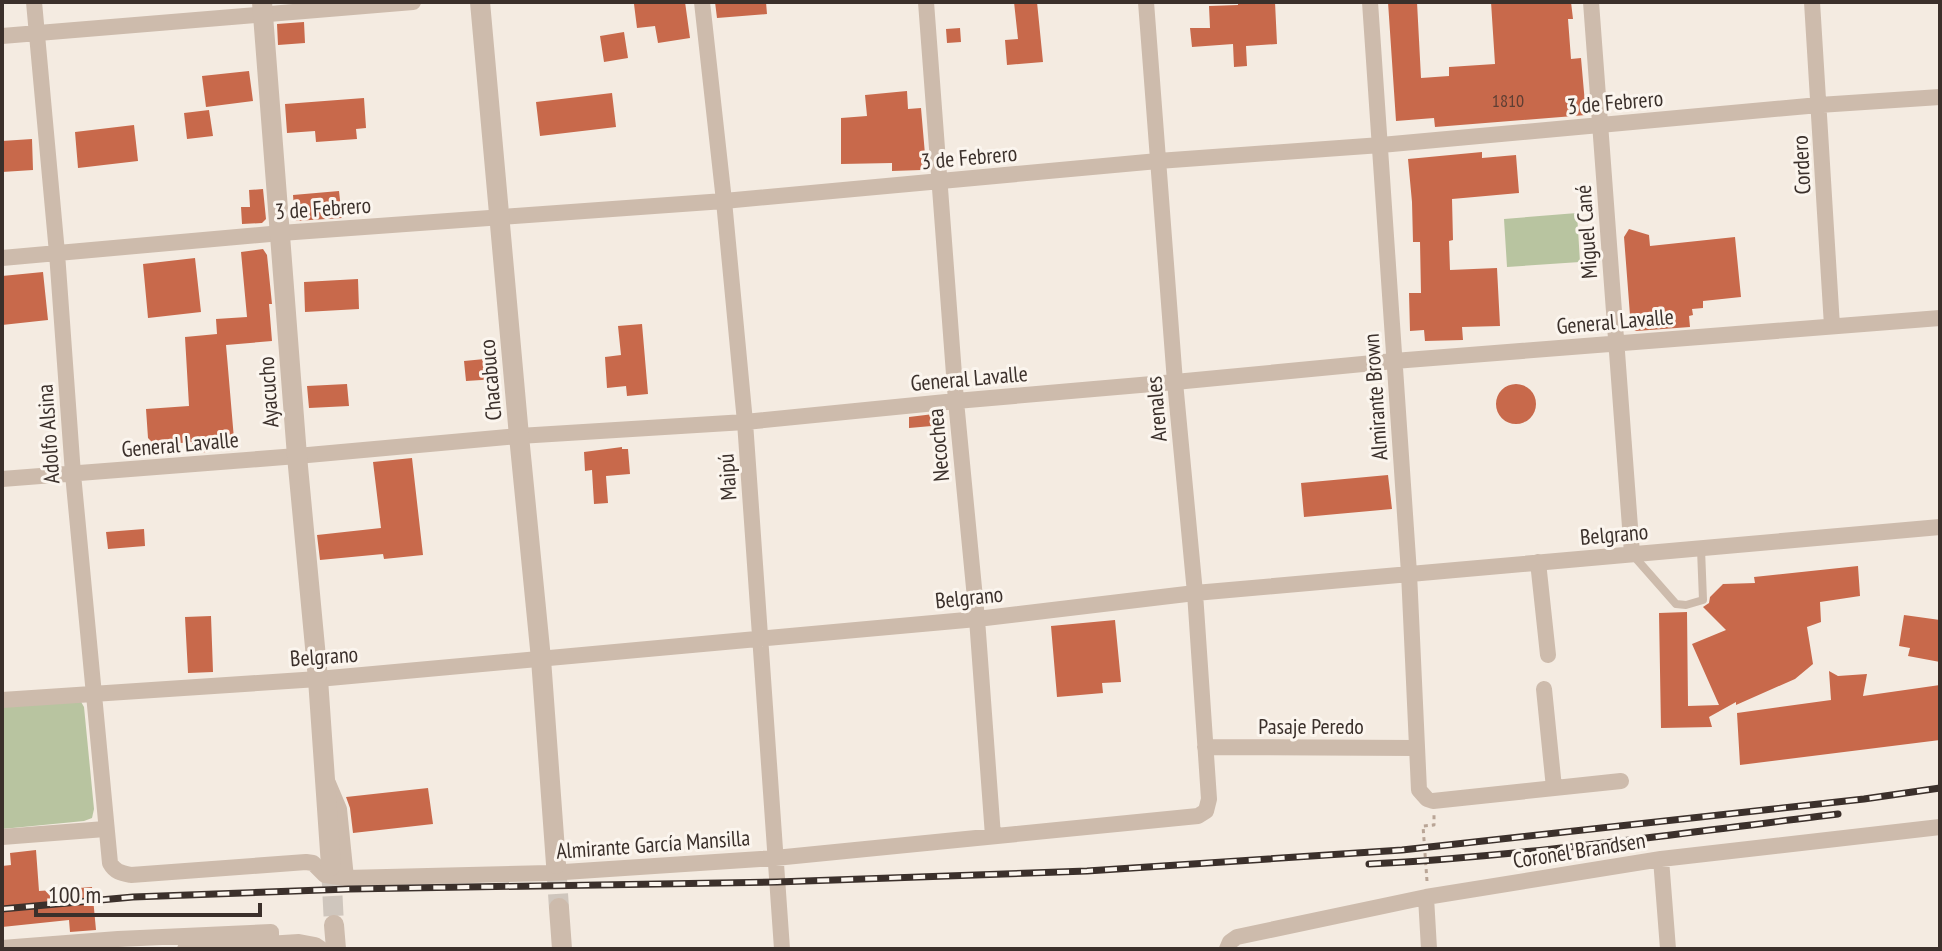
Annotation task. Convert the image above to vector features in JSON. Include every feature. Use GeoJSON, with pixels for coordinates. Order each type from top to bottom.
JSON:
{"type":"FeatureCollection","features":[{"type":"Feature","properties":{"kind":"street","name":"Adolfo Alsina"},"geometry":{"type":"LineString","coordinates":[[34,2],[92,693],[110,863]]}},
{"type":"Feature","properties":{"kind":"street"},"geometry":{"type":"LineString","coordinates":[[2,36],[263,9],[413,2]]}},
{"type":"Feature","properties":{"kind":"street","name":"Chacabuco"},"geometry":{"type":"LineString","coordinates":[[480,2],[541,659],[553,868]]}},
{"type":"Feature","properties":{"kind":"street","name":"Maipú"},"geometry":{"type":"LineString","coordinates":[[702,2],[745,422],[782,949]]}},
{"type":"Feature","properties":{"kind":"street","name":"Necochea"},"geometry":{"type":"LineString","coordinates":[[926,2],[993,836]]}},
{"type":"Feature","properties":{"kind":"street","name":"Arenales"},"geometry":{"type":"LineString","coordinates":[[1146,2],[1175,382],[1195,593],[1209,799],[1206,811]]}},
{"type":"Feature","properties":{"kind":"street","name":"Almirante Brown"},"geometry":{"type":"LineString","coordinates":[[1370,2],[1409,573],[1419,790],[1433,801]]}},
{"type":"Feature","properties":{"kind":"street","name":"Miguel Cané"},"geometry":{"type":"LineString","coordinates":[[1591,2],[1632,554]]}},
{"type":"Feature","properties":{"kind":"street","name":"Cordero"},"geometry":{"type":"LineString","coordinates":[[1812,2],[1832,326]]}},
{"type":"Feature","properties":{"kind":"street","name":"Ayacucho"},"geometry":{"type":"LineString","coordinates":[[263,9],[333,872]]}},
{"type":"Feature","properties":{"kind":"street","name":"3 de Febrero"},"geometry":{"type":"LineString","coordinates":[[2,258],[281,233],[724,201],[1158,161],[1940,97]]}},
{"type":"Feature","properties":{"kind":"street","name":"General Lavalle"},"geometry":{"type":"LineString","coordinates":[[2,479],[519,436],[745,422],[1394,361],[1940,318]]}},
{"type":"Feature","properties":{"kind":"street","name":"Belgrano"},"geometry":{"type":"LineString","coordinates":[[2,700],[318,679],[977,619],[1195,593],[1940,527]]}},
{"type":"Feature","properties":{"kind":"street"},"geometry":{"type":"LineString","coordinates":[[1538,562],[1548,655]]}},
{"type":"Feature","properties":{"kind":"street"},"geometry":{"type":"LineString","coordinates":[[1544,689],[1554,788]]}},
{"type":"Feature","properties":{"kind":"street","name":"Pasaje Peredo"},"geometry":{"type":"LineString","coordinates":[[1205,747],[1416,748]]}},
{"type":"Feature","properties":{"kind":"street"},"geometry":{"type":"LineString","coordinates":[[1433,801],[1621,781]]}},
{"type":"Feature","properties":{"kind":"street","name":"Almirante García Mansilla"},"geometry":{"type":"LineString","coordinates":[[110,863],[113,869],[131,875],[306,862],[333,872],[553,868],[775,858],[1198,816],[1206,811]]}},
{"type":"Feature","properties":{"kind":"street","name":"Coronel Brandsen"},"geometry":{"type":"LineString","coordinates":[[1228,946],[1237,937],[1426,891],[1661,859],[1940,827]]}},
{"type":"Feature","properties":{"kind":"street"},"geometry":{"type":"LineString","coordinates":[[2,837],[105,829]]}},
{"type":"Feature","properties":{"kind":"street"},"geometry":{"type":"LineString","coordinates":[[1661,859],[1668,949]]}},
{"type":"Feature","properties":{"kind":"street"},"geometry":{"type":"LineString","coordinates":[[1426,891],[1429,949]]}},
{"type":"Feature","properties":{"kind":"street"},"geometry":{"type":"LineString","coordinates":[[559,908],[562,949]]}},
{"type":"Feature","properties":{"kind":"street"},"geometry":{"type":"LineString","coordinates":[[334,925],[336,949]]}},
{"type":"Feature","properties":{"kind":"street"},"geometry":{"type":"LineString","coordinates":[[2,948],[118,944],[271,932],[271,944]]}},
{"type":"Feature","properties":{"kind":"street"},"geometry":{"type":"LineString","coordinates":[[185,949],[299,942],[321,949]]}},
{"type":"Feature","properties":{"kind":"lane"},"geometry":{"type":"LineString","coordinates":[[1632,554],[1676,604],[1686,605],[1703,600],[1701,548]]}},
{"type":"Feature","properties":{"kind":"path"},"geometry":{"type":"LineString","coordinates":[[1426,891],[1423,826],[1434,825],[1433,801]]}},
{"type":"Feature","properties":{"kind":"green space"},"geometry":{"type":"Polygon","coordinates":[[[1577,213],[1580,262],[1507,267],[1504,219],[1577,213]]]}},
{"type":"Feature","properties":{"kind":"green space"},"geometry":{"type":"Polygon","coordinates":[[[80,700],[84,707],[94,809],[92,818],[2,829],[2,705],[80,700]]]}},
{"type":"Feature","properties":{"kind":"building"},"geometry":{"type":"Polygon","coordinates":[[[685,2],[690,38],[658,43],[655,26],[637,28],[634,4],[685,2]]]}},
{"type":"Feature","properties":{"kind":"building"},"geometry":{"type":"Polygon","coordinates":[[[715,2],[766,2],[767,14],[717,18],[715,2]]]}},
{"type":"Feature","properties":{"kind":"building"},"geometry":{"type":"Polygon","coordinates":[[[1014,2],[1037,2],[1043,62],[1007,65],[1005,40],[1018,39],[1014,2]]]}},
{"type":"Feature","properties":{"kind":"building"},"geometry":{"type":"Polygon","coordinates":[[[1238,2],[1275,2],[1277,44],[1246,46],[1247,66],[1234,67],[1233,44],[1192,47],[1190,28],[1210,28],[1209,6],[1238,5],[1238,2]]]}},
{"type":"Feature","properties":{"kind":"building"},"geometry":{"type":"Polygon","coordinates":[[[1388,2],[1417,2],[1421,78],[1449,76],[1449,67],[1495,64],[1491,2],[1571,2],[1573,19],[1568,19],[1571,59],[1581,58],[1586,115],[1435,127],[1434,118],[1396,121],[1388,2]]]}},
{"type":"Feature","properties":{"kind":"building"},"geometry":{"type":"Polygon","coordinates":[[[304,22],[305,43],[278,45],[277,24],[304,22]]]}},
{"type":"Feature","properties":{"kind":"building"},"geometry":{"type":"Polygon","coordinates":[[[960,28],[961,42],[947,43],[946,29],[960,28]]]}},
{"type":"Feature","properties":{"kind":"building"},"geometry":{"type":"Polygon","coordinates":[[[624,32],[628,58],[604,62],[600,36],[624,32]]]}},
{"type":"Feature","properties":{"kind":"building"},"geometry":{"type":"Polygon","coordinates":[[[249,71],[253,101],[206,107],[202,76],[249,71]]]}},
{"type":"Feature","properties":{"kind":"building"},"geometry":{"type":"Polygon","coordinates":[[[907,91],[908,109],[921,108],[926,166],[921,170],[892,171],[892,163],[841,164],[841,118],[867,116],[865,95],[907,91]]]}},
{"type":"Feature","properties":{"kind":"building"},"geometry":{"type":"Polygon","coordinates":[[[612,93],[616,127],[540,136],[536,102],[612,93]]]}},
{"type":"Feature","properties":{"kind":"building"},"geometry":{"type":"Polygon","coordinates":[[[364,98],[366,128],[356,129],[357,139],[316,142],[315,131],[287,133],[285,104],[364,98]]]}},
{"type":"Feature","properties":{"kind":"building"},"geometry":{"type":"Polygon","coordinates":[[[209,110],[213,136],[187,139],[184,113],[209,110]]]}},
{"type":"Feature","properties":{"kind":"building"},"geometry":{"type":"Polygon","coordinates":[[[134,125],[138,161],[78,168],[75,132],[134,125]]]}},
{"type":"Feature","properties":{"kind":"building"},"geometry":{"type":"Polygon","coordinates":[[[32,139],[33,170],[2,172],[2,141],[32,139]]]}},
{"type":"Feature","properties":{"kind":"building"},"geometry":{"type":"Polygon","coordinates":[[[1482,152],[1482,158],[1516,155],[1519,193],[1452,199],[1450,270],[1497,268],[1500,326],[1462,327],[1463,340],[1425,341],[1424,330],[1410,331],[1409,293],[1421,293],[1420,242],[1413,242],[1408,159],[1482,152]]]}},
{"type":"Feature","properties":{"kind":"building"},"geometry":{"type":"Polygon","coordinates":[[[263,189],[266,219],[262,223],[242,224],[241,207],[250,207],[249,190],[263,189]]]}},
{"type":"Feature","properties":{"kind":"building"},"geometry":{"type":"Polygon","coordinates":[[[339,191],[342,218],[295,221],[293,195],[339,191]]]}},
{"type":"Feature","properties":{"kind":"building"},"geometry":{"type":"Polygon","coordinates":[[[1629,229],[1649,235],[1650,246],[1735,237],[1741,297],[1703,301],[1703,308],[1692,309],[1690,327],[1636,331],[1631,328],[1624,237],[1629,229]]]}},
{"type":"Feature","properties":{"kind":"building"},"geometry":{"type":"Polygon","coordinates":[[[263,249],[267,255],[272,304],[269,304],[272,341],[226,345],[234,439],[206,441],[207,452],[193,453],[192,442],[155,445],[148,438],[146,409],[189,406],[185,337],[217,334],[216,319],[247,317],[241,252],[263,249]]]}},
{"type":"Feature","properties":{"kind":"building"},"geometry":{"type":"Polygon","coordinates":[[[195,258],[201,312],[148,318],[143,264],[195,258]]]}},
{"type":"Feature","properties":{"kind":"building"},"geometry":{"type":"Polygon","coordinates":[[[43,272],[48,320],[2,325],[2,276],[43,272]]]}},
{"type":"Feature","properties":{"kind":"building"},"geometry":{"type":"Polygon","coordinates":[[[358,279],[359,309],[305,312],[304,282],[358,279]]]}},
{"type":"Feature","properties":{"kind":"building"},"geometry":{"type":"Polygon","coordinates":[[[642,324],[648,394],[627,396],[626,386],[607,388],[605,357],[621,355],[618,326],[642,324]]]}},
{"type":"Feature","properties":{"kind":"building"},"geometry":{"type":"Polygon","coordinates":[[[495,358],[497,379],[466,381],[464,361],[495,358]]]}},
{"type":"Feature","properties":{"kind":"building"},"geometry":{"type":"Polygon","coordinates":[[[347,384],[349,406],[309,408],[307,386],[347,384]]]}},
{"type":"Feature","properties":{"kind":"building"},"geometry":{"type":"Polygon","coordinates":[[[1516,384],[1530,390],[1536,404],[1530,418],[1516,424],[1502,418],[1496,404],[1502,390],[1516,384]]]}},
{"type":"Feature","properties":{"kind":"building"},"geometry":{"type":"Polygon","coordinates":[[[942,413],[943,425],[909,428],[909,417],[942,413]]]}},
{"type":"Feature","properties":{"kind":"building"},"geometry":{"type":"Polygon","coordinates":[[[622,447],[628,449],[630,474],[606,476],[608,503],[594,504],[592,470],[585,471],[584,452],[622,447]]]}},
{"type":"Feature","properties":{"kind":"building"},"geometry":{"type":"Polygon","coordinates":[[[412,458],[423,555],[384,559],[383,554],[320,560],[317,535],[381,528],[373,462],[412,458]]]}},
{"type":"Feature","properties":{"kind":"building"},"geometry":{"type":"Polygon","coordinates":[[[1388,475],[1392,509],[1304,517],[1301,483],[1388,475]]]}},
{"type":"Feature","properties":{"kind":"building"},"geometry":{"type":"Polygon","coordinates":[[[144,529],[145,546],[108,549],[106,532],[144,529]]]}},
{"type":"Feature","properties":{"kind":"building"},"geometry":{"type":"Polygon","coordinates":[[[1858,566],[1860,596],[1820,602],[1821,622],[1807,627],[1813,664],[1795,679],[1736,705],[1736,702],[1709,717],[1712,727],[1661,728],[1659,613],[1687,612],[1688,706],[1719,705],[1692,644],[1726,630],[1703,607],[1723,584],[1755,583],[1754,577],[1858,566]]]}},
{"type":"Feature","properties":{"kind":"building"},"geometry":{"type":"Polygon","coordinates":[[[1904,615],[1940,620],[1940,662],[1908,656],[1910,648],[1899,646],[1904,615]]]}},
{"type":"Feature","properties":{"kind":"building"},"geometry":{"type":"Polygon","coordinates":[[[211,616],[213,672],[188,673],[185,617],[211,616]]]}},
{"type":"Feature","properties":{"kind":"building"},"geometry":{"type":"Polygon","coordinates":[[[1115,620],[1121,682],[1102,683],[1103,693],[1057,697],[1051,626],[1115,620]]]}},
{"type":"Feature","properties":{"kind":"building"},"geometry":{"type":"Polygon","coordinates":[[[1829,671],[1838,676],[1867,674],[1863,696],[1940,685],[1940,740],[1740,765],[1737,713],[1831,700],[1829,671]]]}},
{"type":"Feature","properties":{"kind":"building"},"geometry":{"type":"Polygon","coordinates":[[[428,788],[433,824],[353,833],[346,797],[428,788]]]}},
{"type":"Feature","properties":{"kind":"building"},"geometry":{"type":"Polygon","coordinates":[[[36,850],[39,891],[92,887],[96,930],[70,932],[69,920],[2,927],[2,866],[11,865],[10,853],[36,850]]]}},
{"type":"Feature","properties":{"kind":"tunnel"},"geometry":{"type":"LineString","coordinates":[[556,864],[559,908]]}},
{"type":"Feature","properties":{"kind":"tunnel"},"geometry":{"type":"LineString","coordinates":[[331,866],[334,925]]}},
{"type":"Feature","properties":{"kind":"railway"},"geometry":{"type":"LineString","coordinates":[[2,909],[133,897],[349,889],[777,882],[1087,871],[1402,850],[1940,788]]}},
{"type":"Feature","properties":{"kind":"railway"},"geometry":{"type":"LineString","coordinates":[[1369,864],[1545,850],[1838,814]]}}]}
